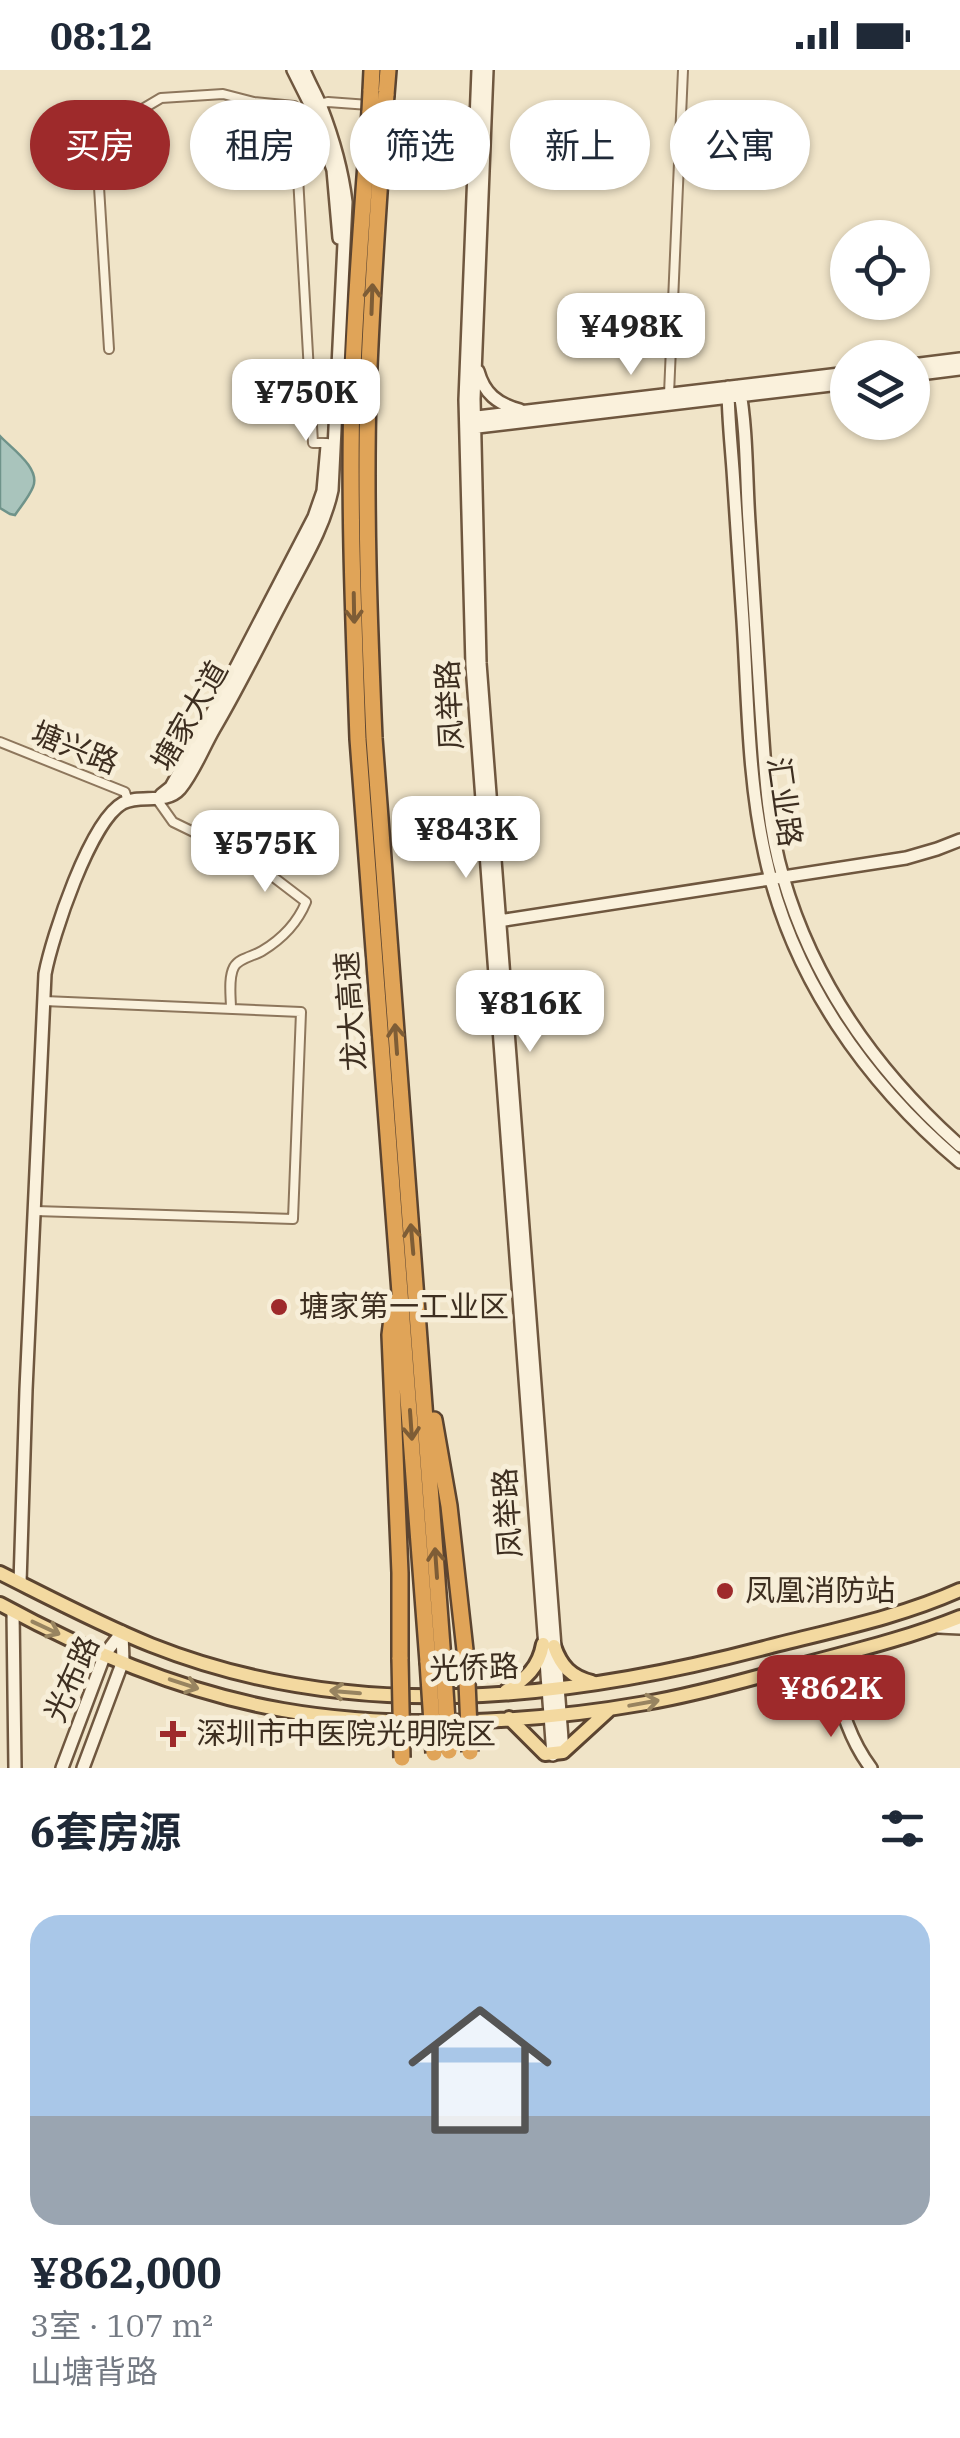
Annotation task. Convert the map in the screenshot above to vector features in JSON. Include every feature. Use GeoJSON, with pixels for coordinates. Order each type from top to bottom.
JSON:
{"type":"FeatureCollection","features":[{"type":"Feature","properties":{"kind":"highway","name":"龙大高速"},"geometry":{"type":"LineString","coordinates":[[372,70],[378,100]]}},
{"type":"Feature","properties":{"kind":"highway","name":"龙大高速"},"geometry":{"type":"LineString","coordinates":[[380,100],[388,70]]}},
{"type":"Feature","properties":{"kind":"highway","name":"龙大高速"},"geometry":{"type":"LineString","coordinates":[[376,190],[360,506],[358,739],[396,1145],[416,1301],[440,1757],[451,1768]]}},
{"type":"Feature","properties":{"kind":"highway","name":"龙大高速"},"geometry":{"type":"LineString","coordinates":[[396,1145],[398,1263],[436,1661]]}},
{"type":"Feature","properties":{"kind":"highway"},"geometry":{"type":"LineString","coordinates":[[398,1263],[390,1335],[400,1573],[402,1763]]}},
{"type":"Feature","properties":{"kind":"highway"},"geometry":{"type":"LineString","coordinates":[[416,1301],[449,1506],[466,1659],[472,1760]]}},
{"type":"Feature","properties":{"kind":"main road","name":"光侨路"},"geometry":{"type":"LineString","coordinates":[[0,1573],[153,1646],[225,1669],[285,1684],[343,1692],[492,1696],[641,1677],[734,1656],[894,1614],[960,1590]]}},
{"type":"Feature","properties":{"kind":"main road","name":"光侨路"},"geometry":{"type":"LineString","coordinates":[[6,1608],[104,1654],[218,1694],[280,1710],[404,1722],[554,1715],[646,1703],[850,1652],[960,1617]]}},
{"type":"Feature","properties":{"kind":"main road"},"geometry":{"type":"LineString","coordinates":[[492,1696],[528,1675],[549,1645],[570,1673],[600,1683]]}},
{"type":"Feature","properties":{"kind":"main road"},"geometry":{"type":"LineString","coordinates":[[509,1718],[545,1754],[558,1754],[612,1708]]}},
{"type":"Feature","properties":{"kind":"street","name":"塘家大道"},"geometry":{"type":"LineString","coordinates":[[293,70],[312,100]]}},
{"type":"Feature","properties":{"kind":"street","name":"塘家大道"},"geometry":{"type":"LineString","coordinates":[[304,70],[314,100]]}},
{"type":"Feature","properties":{"kind":"street","name":"凤举路"},"geometry":{"type":"LineString","coordinates":[[477,100],[478,70]]}},
{"type":"Feature","properties":{"kind":"street","name":"凤举路"},"geometry":{"type":"LineString","coordinates":[[470,423],[488,70]]}},
{"type":"Feature","properties":{"kind":"street"},"geometry":{"type":"LineString","coordinates":[[669,394],[683,70]]}},
{"type":"Feature","properties":{"kind":"street"},"geometry":{"type":"LineString","coordinates":[[109,349],[95,122],[134,114],[161,98],[224,94],[246,100]]}},
{"type":"Feature","properties":{"kind":"street","name":"塘家大道"},"geometry":{"type":"LineString","coordinates":[[156,798],[171,796],[181,788],[226,709],[329,506],[346,222],[344,183],[330,134]]}},
{"type":"Feature","properties":{"kind":"street","name":"塘家大道"},"geometry":{"type":"LineString","coordinates":[[156,798],[170,787],[189,754],[314,517],[323,490],[338,229],[330,162]]}},
{"type":"Feature","properties":{"kind":"street"},"geometry":{"type":"LineString","coordinates":[[299,190],[314,443],[327,444]]}},
{"type":"Feature","properties":{"kind":"street","name":"凤举路"},"geometry":{"type":"LineString","coordinates":[[475,190],[470,423],[472,665],[558,1754]]}},
{"type":"Feature","properties":{"kind":"street"},"geometry":{"type":"LineString","coordinates":[[476,357],[482,384],[492,398],[504,406],[529,411]]}},
{"type":"Feature","properties":{"kind":"street"},"geometry":{"type":"LineString","coordinates":[[930,363],[960,359]]}},
{"type":"Feature","properties":{"kind":"street"},"geometry":{"type":"LineString","coordinates":[[930,373],[960,369]]}},
{"type":"Feature","properties":{"kind":"street"},"geometry":{"type":"LineString","coordinates":[[470,423],[529,411],[669,394],[734,392],[830,376]]}},
{"type":"Feature","properties":{"kind":"street"},"geometry":{"type":"LineString","coordinates":[[470,423],[830,384]]}},
{"type":"Feature","properties":{"kind":"street","name":"汇业路"},"geometry":{"type":"LineString","coordinates":[[734,392],[754,795],[765,856],[846,1018],[886,1072],[960,1146]]}},
{"type":"Feature","properties":{"kind":"street","name":"塘兴路"},"geometry":{"type":"LineString","coordinates":[[0,742],[125,792],[128,801]]}},
{"type":"Feature","properties":{"kind":"street"},"geometry":{"type":"LineString","coordinates":[[20,1583],[44,1000],[50,952],[80,868],[101,825],[118,805],[156,798],[173,822],[251,860],[306,902],[292,928],[233,969],[231,1009]]}},
{"type":"Feature","properties":{"kind":"street"},"geometry":{"type":"LineString","coordinates":[[494,922],[906,858],[960,840]]}},
{"type":"Feature","properties":{"kind":"street","name":"汇业路"},"geometry":{"type":"LineString","coordinates":[[777,878],[794,943],[836,1024],[898,1104],[960,1162]]}},
{"type":"Feature","properties":{"kind":"street"},"geometry":{"type":"LineString","coordinates":[[35,1211],[293,1220],[302,1012],[44,1000]]}},
{"type":"Feature","properties":{"kind":"street"},"geometry":{"type":"LineString","coordinates":[[6,1608],[15,1768]]}},
{"type":"Feature","properties":{"kind":"street"},"geometry":{"type":"LineString","coordinates":[[934,1628],[960,1628]]}},
{"type":"Feature","properties":{"kind":"street","name":"光布路"},"geometry":{"type":"LineString","coordinates":[[62,1768],[104,1654],[122,1632]]}},
{"type":"Feature","properties":{"kind":"street","name":"光布路"},"geometry":{"type":"LineString","coordinates":[[83,1768],[123,1661],[122,1632]]}},
{"type":"Feature","properties":{"kind":"street"},"geometry":{"type":"LineString","coordinates":[[839,1688],[840,1674],[850,1652]]}},
{"type":"Feature","properties":{"kind":"street"},"geometry":{"type":"LineString","coordinates":[[811,1662],[832,1677],[839,1688],[853,1741],[871,1768]]}},
{"type":"Feature","properties":{"kind":"water"},"geometry":{"type":"Polygon","coordinates":[[[0,436],[33,473],[33,487],[15,515],[0,508],[0,436]]]}},
{"type":"Feature","properties":{"kind":"place","name":"塘家第一工业区"},"geometry":{"type":"Point","coordinates":[279,1307]}},
{"type":"Feature","properties":{"kind":"place","name":"凤凰消防站"},"geometry":{"type":"Point","coordinates":[725,1591]}},
{"type":"Feature","properties":{"kind":"place","name":"深圳市中医院光明院区"},"geometry":{"type":"Point","coordinates":[173,1734]}}]}
